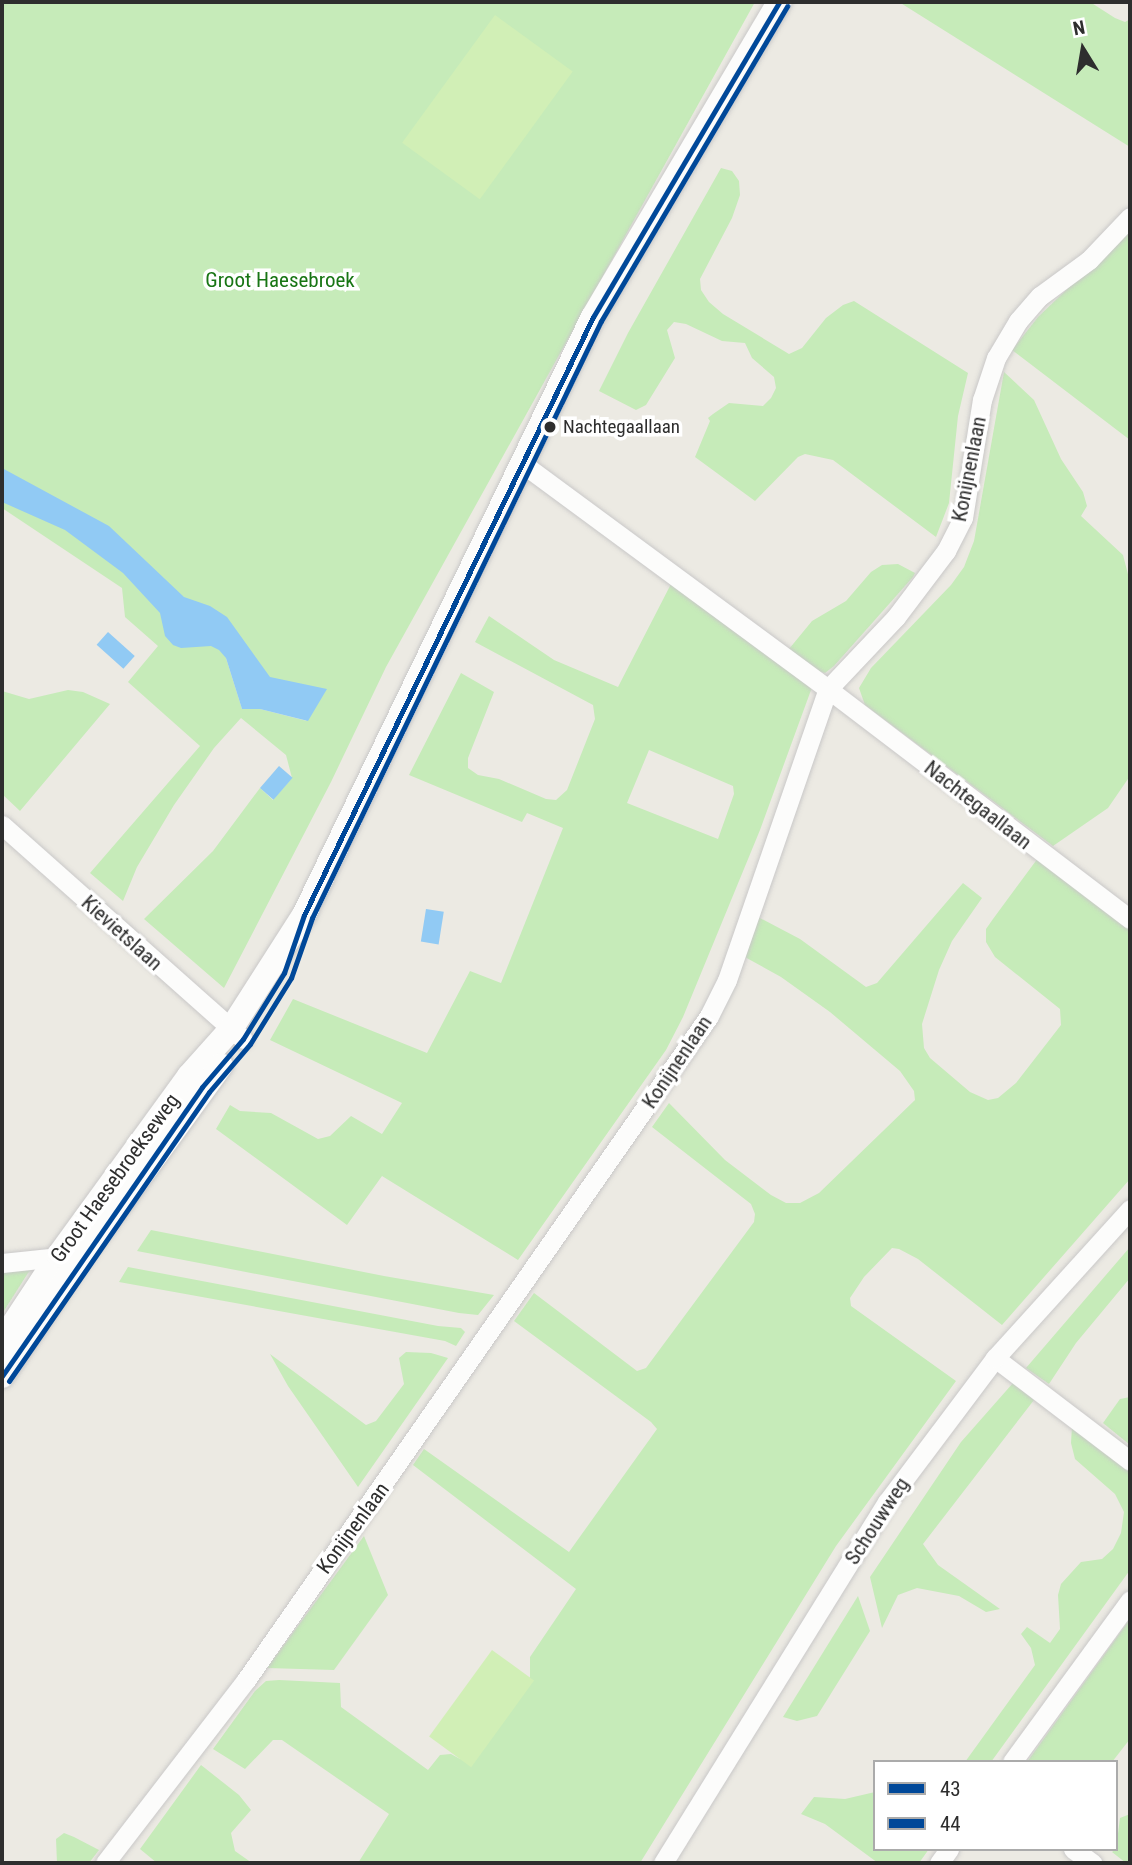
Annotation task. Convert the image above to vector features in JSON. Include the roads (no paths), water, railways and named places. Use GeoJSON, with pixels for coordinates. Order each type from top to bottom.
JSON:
{"type":"FeatureCollection","features":[{"type":"Feature","properties":{"kind":"street","name":"Groot Haesebroekseweg"},"geometry":{"type":"LineString","coordinates":[[2,1376],[70,1256],[189,1076],[237,1034],[304,915],[593,317],[779,2]]}},
{"type":"Feature","properties":{"kind":"street","name":"Konijnenlaan"},"geometry":{"type":"LineString","coordinates":[[105,1863],[246,1680],[709,1016],[727,980],[828,689],[896,617],[946,551],[963,518],[982,400],[996,358],[1018,321],[1040,296],[1112,239],[1130,217]]}},
{"type":"Feature","properties":{"kind":"street","name":"Nachtegaallaan"},"geometry":{"type":"LineString","coordinates":[[523,464],[828,689],[1130,919]]}},
{"type":"Feature","properties":{"kind":"street","name":"Kievietslaan"},"geometry":{"type":"LineString","coordinates":[[2,825],[237,1034]]}},
{"type":"Feature","properties":{"kind":"street","name":"Schouwweg"},"geometry":{"type":"LineString","coordinates":[[663,1863],[887,1502],[995,1358],[1130,1209]]}},
{"type":"Feature","properties":{"kind":"street","name":"Groot Haesebroekseweg"},"geometry":{"type":"LineString","coordinates":[[2,1341],[70,1256]]}},
{"type":"Feature","properties":{"kind":"street"},"geometry":{"type":"LineString","coordinates":[[2,1263],[70,1256]]}},
{"type":"Feature","properties":{"kind":"street"},"geometry":{"type":"LineString","coordinates":[[995,1358],[1130,1461]]}},
{"type":"Feature","properties":{"kind":"street"},"geometry":{"type":"LineString","coordinates":[[1013,1760],[1130,1600]]}},
{"type":"Feature","properties":{"kind":"street"},"geometry":{"type":"LineString","coordinates":[[1076,1851],[1092,1863]]}},
{"type":"Feature","properties":{"kind":"water"},"geometry":{"type":"Polygon","coordinates":[[[2,468],[109,526],[184,597],[210,606],[227,617],[270,677],[327,689],[308,721],[260,709],[242,709],[226,658],[219,650],[211,646],[181,648],[173,645],[165,636],[160,613],[123,573],[65,530],[2,502],[2,468]]]}},
{"type":"Feature","properties":{"kind":"water"},"geometry":{"type":"Polygon","coordinates":[[[108,632],[135,656],[123,669],[97,645],[108,632]]]}},
{"type":"Feature","properties":{"kind":"water"},"geometry":{"type":"Polygon","coordinates":[[[279,766],[293,778],[274,800],[260,788],[279,766]]]}},
{"type":"Feature","properties":{"kind":"water"},"geometry":{"type":"Polygon","coordinates":[[[426,909],[444,912],[439,944],[421,942],[426,909]]]}},
{"type":"Feature","properties":{"kind":"place","name":"Nachtegaallaan"},"geometry":{"type":"Point","coordinates":[550,427]}},
{"type":"Feature","properties":{"kind":"park label","name":"Groot Haesebroek"},"geometry":{"type":"Point","coordinates":[280,280]}}]}
